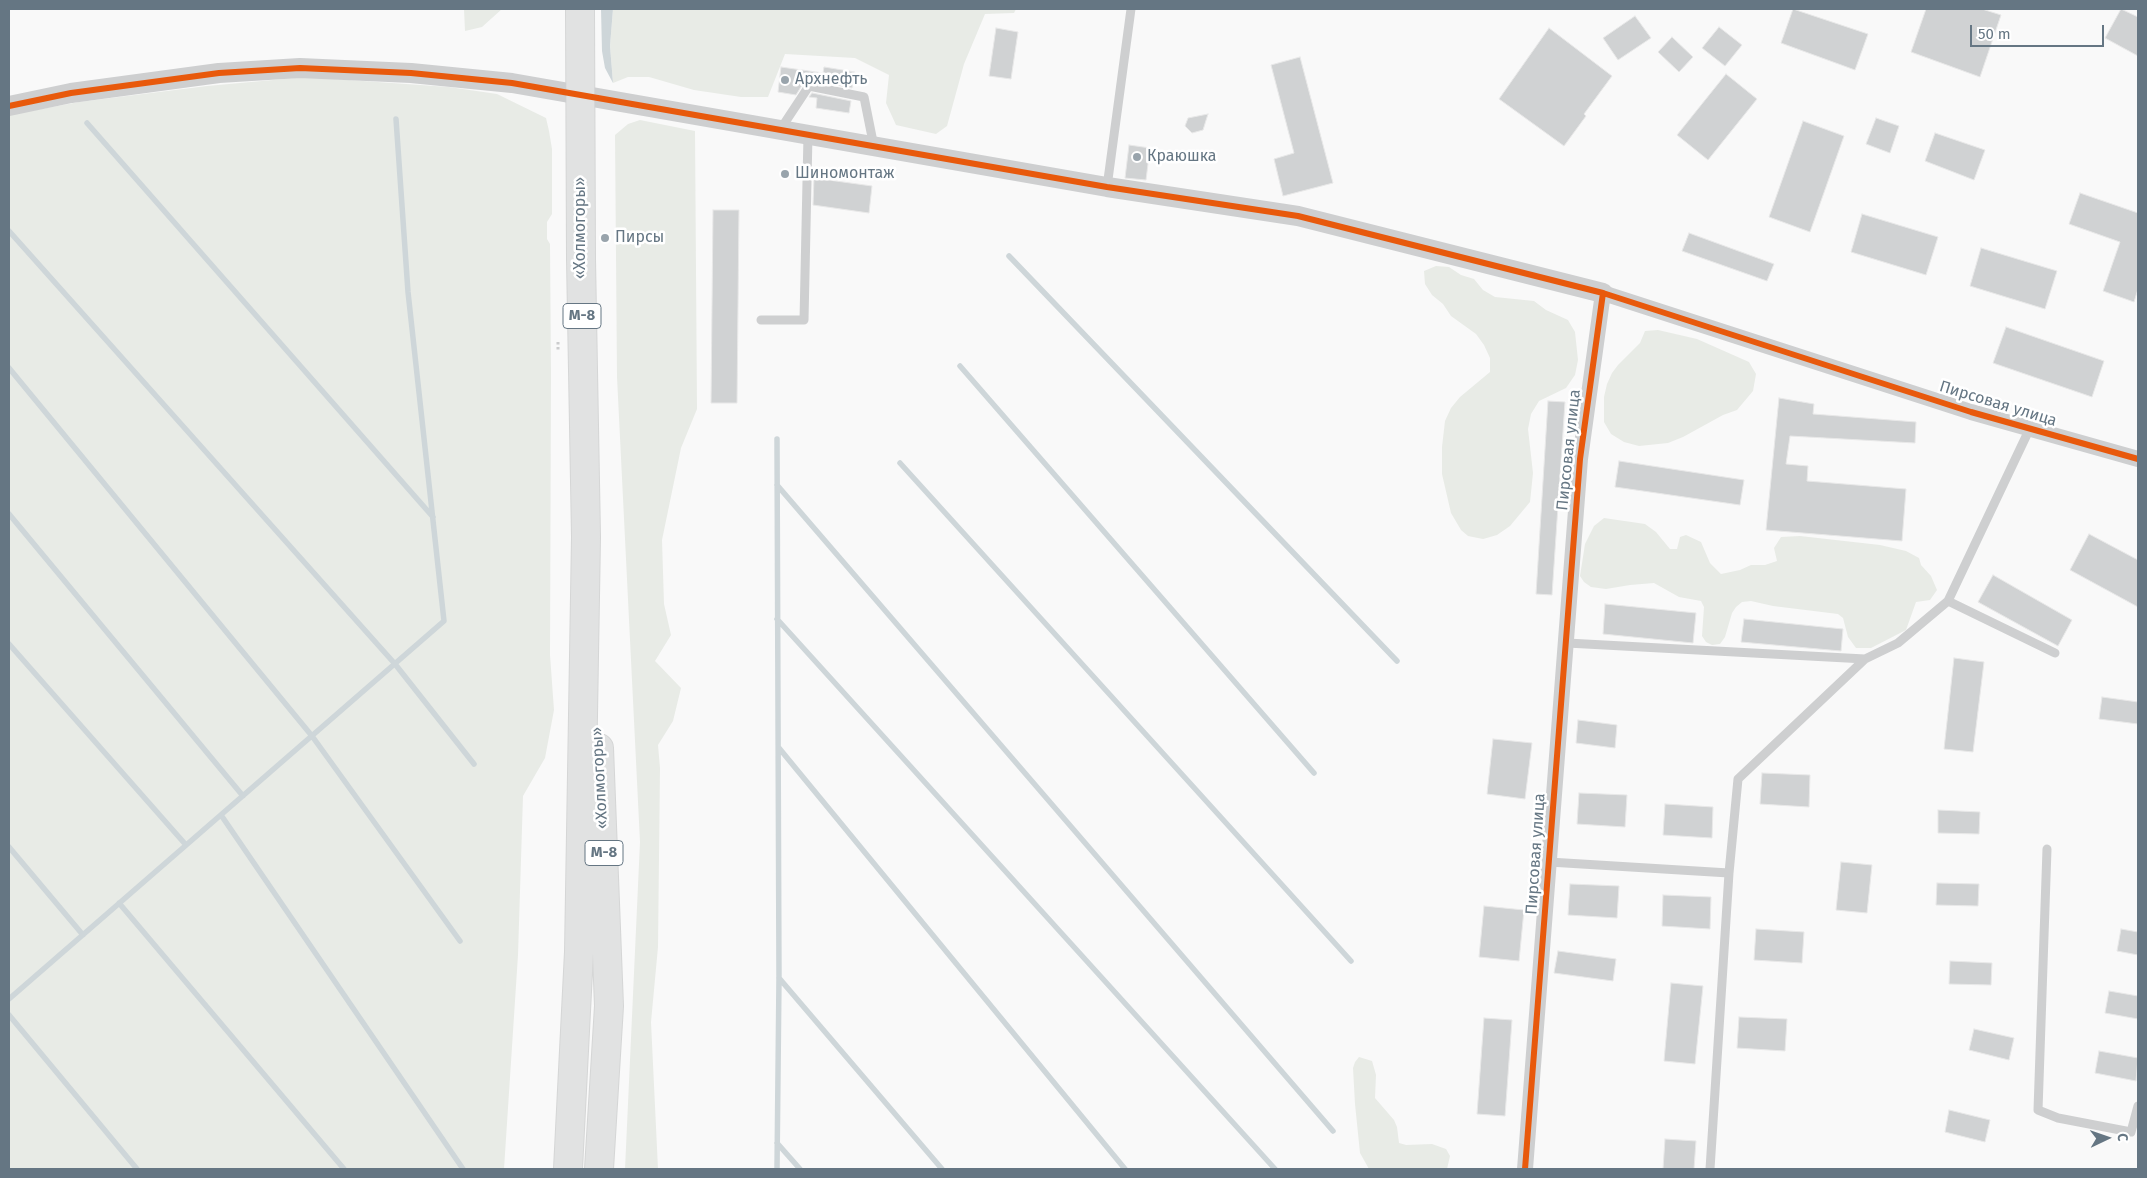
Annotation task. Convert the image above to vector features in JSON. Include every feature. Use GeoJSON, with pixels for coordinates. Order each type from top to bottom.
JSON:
{"type":"FeatureCollection","features":[{"type":"Feature","properties":{"kind":"highway","name":"«Холмогоры»"},"geometry":{"type":"LineString","coordinates":[[568,1169],[579,952],[586,537],[580,9]]}},
{"type":"Feature","properties":{"kind":"highway","name":"«Холмогоры»"},"geometry":{"type":"LineString","coordinates":[[586,537],[601,790],[609,1006],[599,1169]]}},
{"type":"Feature","properties":{"kind":"street"},"geometry":{"type":"LineString","coordinates":[[9,106],[71,93],[209,75],[300,68],[411,73],[512,83],[1107,187],[1298,216],[1603,293]]}},
{"type":"Feature","properties":{"kind":"street","name":"Пирсовая улица"},"geometry":{"type":"LineString","coordinates":[[1525,1169],[1580,459],[1603,293],[1971,412],[2138,459]]}},
{"type":"Feature","properties":{"kind":"lane"},"geometry":{"type":"LineString","coordinates":[[1107,187],[1131,9]]}},
{"type":"Feature","properties":{"kind":"lane"},"geometry":{"type":"LineString","coordinates":[[780,130],[809,86],[864,96],[874,147]]}},
{"type":"Feature","properties":{"kind":"lane"},"geometry":{"type":"LineString","coordinates":[[761,320],[804,320],[808,135]]}},
{"type":"Feature","properties":{"kind":"lane"},"geometry":{"type":"LineString","coordinates":[[1710,1169],[1729,873],[1738,779],[1865,659],[1898,643],[1948,601],[2030,428]]}},
{"type":"Feature","properties":{"kind":"lane"},"geometry":{"type":"LineString","coordinates":[[1948,601],[2055,653]]}},
{"type":"Feature","properties":{"kind":"lane"},"geometry":{"type":"LineString","coordinates":[[1567,643],[1865,659]]}},
{"type":"Feature","properties":{"kind":"lane"},"geometry":{"type":"LineString","coordinates":[[2047,849],[2038,1110],[2058,1118],[2131,1132],[2138,1106]]}},
{"type":"Feature","properties":{"kind":"lane"},"geometry":{"type":"LineString","coordinates":[[1549,862],[1729,873]]}},
{"type":"Feature","properties":{"kind":"shaded area"},"geometry":{"type":"Polygon","coordinates":[[[464,9],[502,9],[482,27],[465,31],[464,9]]]}},
{"type":"Feature","properties":{"kind":"shaded area"},"geometry":{"type":"Polygon","coordinates":[[[601,9],[613,9],[610,46],[613,83],[605,68],[602,51],[601,9]]]}},
{"type":"Feature","properties":{"kind":"shaded area"},"geometry":{"type":"Polygon","coordinates":[[[613,9],[1016,9],[1014,13],[985,14],[964,64],[947,126],[936,134],[896,125],[886,103],[889,75],[855,58],[785,54],[768,97],[741,97],[694,90],[649,77],[628,77],[613,83],[610,46],[613,9]]]}},
{"type":"Feature","properties":{"kind":"shaded area"},"geometry":{"type":"Polygon","coordinates":[[[306,77],[449,87],[497,94],[546,118],[549,131],[552,149],[552,214],[547,222],[547,239],[550,244],[551,373],[550,655],[554,710],[545,758],[523,796],[518,955],[504,1169],[9,1169],[9,115],[79,102],[207,86],[306,77]]]}},
{"type":"Feature","properties":{"kind":"shaded area"},"geometry":{"type":"Polygon","coordinates":[[[640,120],[695,131],[697,409],[681,448],[662,540],[664,604],[671,635],[655,661],[681,688],[673,721],[658,745],[660,768],[658,947],[651,1022],[658,1169],[625,1169],[640,842],[617,377],[615,135],[628,124],[640,120]]]}},
{"type":"Feature","properties":{"kind":"shaded area"},"geometry":{"type":"Polygon","coordinates":[[[1436,266],[1449,267],[1461,275],[1474,279],[1483,290],[1495,297],[1534,301],[1546,310],[1568,320],[1575,332],[1578,360],[1575,375],[1566,388],[1539,401],[1531,414],[1528,429],[1533,473],[1530,502],[1510,526],[1497,535],[1483,539],[1468,536],[1461,530],[1451,513],[1442,474],[1442,447],[1445,421],[1451,408],[1460,397],[1490,372],[1490,358],[1476,334],[1451,316],[1443,304],[1432,295],[1425,284],[1424,271],[1436,266]]]}},
{"type":"Feature","properties":{"kind":"shaded area"},"geometry":{"type":"Polygon","coordinates":[[[1658,330],[1697,339],[1749,362],[1756,374],[1753,391],[1737,410],[1723,415],[1668,443],[1639,446],[1624,442],[1611,434],[1604,422],[1604,397],[1612,373],[1640,343],[1645,331],[1658,330]]]}},
{"type":"Feature","properties":{"kind":"shaded area"},"geometry":{"type":"Polygon","coordinates":[[[1604,518],[1645,524],[1656,532],[1670,549],[1677,549],[1680,537],[1686,535],[1701,542],[1710,563],[1721,574],[1740,570],[1751,565],[1765,565],[1777,561],[1774,548],[1781,537],[1800,536],[1880,545],[1906,551],[1919,558],[1921,565],[1931,576],[1937,590],[1930,600],[1916,602],[1906,630],[1871,648],[1856,648],[1848,637],[1843,618],[1838,614],[1773,606],[1751,601],[1742,602],[1736,607],[1732,613],[1725,637],[1720,644],[1712,645],[1706,642],[1702,636],[1704,607],[1701,601],[1679,597],[1654,583],[1606,589],[1591,587],[1584,582],[1580,576],[1585,544],[1594,526],[1604,518]]]}},
{"type":"Feature","properties":{"kind":"shaded area"},"geometry":{"type":"Polygon","coordinates":[[[1359,1057],[1372,1061],[1376,1075],[1375,1098],[1394,1120],[1399,1143],[1406,1145],[1432,1144],[1446,1149],[1450,1156],[1447,1169],[1369,1169],[1360,1153],[1355,1104],[1353,1068],[1359,1057]]]}},
{"type":"Feature","properties":{"kind":"building"},"geometry":{"type":"Polygon","coordinates":[[[1793,9],[1868,34],[1855,70],[1781,43],[1793,9]]]}},
{"type":"Feature","properties":{"kind":"building"},"geometry":{"type":"Polygon","coordinates":[[[1926,9],[1982,9],[2001,15],[1980,77],[1911,52],[1926,9]]]}},
{"type":"Feature","properties":{"kind":"building"},"geometry":{"type":"Polygon","coordinates":[[[2121,9],[2138,17],[2138,56],[2105,38],[2121,9]]]}},
{"type":"Feature","properties":{"kind":"building"},"geometry":{"type":"Polygon","coordinates":[[[1635,16],[1651,38],[1618,60],[1603,38],[1635,16]]]}},
{"type":"Feature","properties":{"kind":"building"},"geometry":{"type":"Polygon","coordinates":[[[1719,27],[1742,45],[1725,66],[1702,48],[1719,27]]]}},
{"type":"Feature","properties":{"kind":"building"},"geometry":{"type":"Polygon","coordinates":[[[996,28],[1018,32],[1011,79],[989,76],[996,28]]]}},
{"type":"Feature","properties":{"kind":"building"},"geometry":{"type":"Polygon","coordinates":[[[1549,28],[1612,76],[1584,114],[1586,116],[1564,146],[1499,99],[1549,28]]]}},
{"type":"Feature","properties":{"kind":"building"},"geometry":{"type":"Polygon","coordinates":[[[1672,37],[1693,57],[1679,72],[1658,52],[1672,37]]]}},
{"type":"Feature","properties":{"kind":"building"},"geometry":{"type":"Polygon","coordinates":[[[1300,57],[1333,183],[1283,196],[1274,159],[1294,153],[1271,65],[1300,57]]]}},
{"type":"Feature","properties":{"kind":"building"},"geometry":{"type":"Polygon","coordinates":[[[781,67],[823,73],[824,67],[855,72],[852,88],[810,80],[804,82],[796,95],[778,92],[781,67]]]}},
{"type":"Feature","properties":{"kind":"building"},"geometry":{"type":"Polygon","coordinates":[[[1726,74],[1757,99],[1708,160],[1677,135],[1726,74]]]}},
{"type":"Feature","properties":{"kind":"building"},"geometry":{"type":"Polygon","coordinates":[[[812,93],[851,101],[849,113],[816,108],[817,98],[809,97],[812,93]]]}},
{"type":"Feature","properties":{"kind":"building"},"geometry":{"type":"Polygon","coordinates":[[[1208,114],[1203,130],[1192,133],[1185,126],[1188,118],[1208,114]]]}},
{"type":"Feature","properties":{"kind":"building"},"geometry":{"type":"Polygon","coordinates":[[[1876,118],[1899,126],[1890,153],[1866,144],[1876,118]]]}},
{"type":"Feature","properties":{"kind":"building"},"geometry":{"type":"Polygon","coordinates":[[[1803,121],[1844,136],[1810,232],[1769,217],[1803,121]]]}},
{"type":"Feature","properties":{"kind":"building"},"geometry":{"type":"Polygon","coordinates":[[[1935,133],[1985,150],[1974,180],[1925,161],[1935,133]]]}},
{"type":"Feature","properties":{"kind":"building"},"geometry":{"type":"Polygon","coordinates":[[[1129,145],[1150,148],[1146,180],[1125,178],[1129,145]]]}},
{"type":"Feature","properties":{"kind":"building"},"geometry":{"type":"Polygon","coordinates":[[[814,178],[872,186],[869,213],[813,205],[814,178]]]}},
{"type":"Feature","properties":{"kind":"building"},"geometry":{"type":"Polygon","coordinates":[[[2080,193],[2138,213],[2138,289],[2134,302],[2103,291],[2120,242],[2069,224],[2080,193]]]}},
{"type":"Feature","properties":{"kind":"building"},"geometry":{"type":"Polygon","coordinates":[[[713,210],[739,210],[737,403],[711,403],[713,210]]]}},
{"type":"Feature","properties":{"kind":"building"},"geometry":{"type":"Polygon","coordinates":[[[1862,214],[1938,237],[1926,275],[1851,252],[1862,214]]]}},
{"type":"Feature","properties":{"kind":"building"},"geometry":{"type":"Polygon","coordinates":[[[1689,233],[1774,264],[1767,281],[1682,251],[1689,233]]]}},
{"type":"Feature","properties":{"kind":"building"},"geometry":{"type":"Polygon","coordinates":[[[1981,248],[2057,271],[2045,309],[1970,286],[1981,248]]]}},
{"type":"Feature","properties":{"kind":"building"},"geometry":{"type":"Polygon","coordinates":[[[2006,327],[2104,361],[2092,397],[1993,363],[2006,327]]]}},
{"type":"Feature","properties":{"kind":"building"},"geometry":{"type":"Polygon","coordinates":[[[1779,398],[1814,404],[1813,414],[1916,422],[1915,443],[1790,436],[1786,464],[1808,466],[1807,481],[1906,489],[1902,541],[1766,530],[1779,398]]]}},
{"type":"Feature","properties":{"kind":"building"},"geometry":{"type":"Polygon","coordinates":[[[1548,401],[1565,402],[1552,595],[1536,594],[1548,401]]]}},
{"type":"Feature","properties":{"kind":"building"},"geometry":{"type":"Polygon","coordinates":[[[1619,461],[1744,480],[1740,505],[1615,487],[1619,461]]]}},
{"type":"Feature","properties":{"kind":"building"},"geometry":{"type":"Polygon","coordinates":[[[2089,534],[2138,560],[2138,607],[2070,570],[2089,534]]]}},
{"type":"Feature","properties":{"kind":"building"},"geometry":{"type":"Polygon","coordinates":[[[1993,575],[2072,620],[2058,646],[1978,602],[1993,575]]]}},
{"type":"Feature","properties":{"kind":"building"},"geometry":{"type":"Polygon","coordinates":[[[1605,604],[1696,613],[1693,643],[1603,634],[1605,604]]]}},
{"type":"Feature","properties":{"kind":"building"},"geometry":{"type":"Polygon","coordinates":[[[1744,619],[1843,629],[1841,651],[1741,642],[1744,619]]]}},
{"type":"Feature","properties":{"kind":"building"},"geometry":{"type":"Polygon","coordinates":[[[1954,658],[1984,662],[1973,752],[1944,749],[1954,658]]]}},
{"type":"Feature","properties":{"kind":"building"},"geometry":{"type":"Polygon","coordinates":[[[2102,697],[2138,702],[2138,724],[2099,719],[2102,697]]]}},
{"type":"Feature","properties":{"kind":"building"},"geometry":{"type":"Polygon","coordinates":[[[1578,720],[1617,725],[1615,748],[1576,743],[1578,720]]]}},
{"type":"Feature","properties":{"kind":"building"},"geometry":{"type":"Polygon","coordinates":[[[1493,739],[1532,743],[1525,799],[1487,794],[1493,739]]]}},
{"type":"Feature","properties":{"kind":"building"},"geometry":{"type":"Polygon","coordinates":[[[1762,773],[1810,775],[1809,807],[1760,804],[1762,773]]]}},
{"type":"Feature","properties":{"kind":"building"},"geometry":{"type":"Polygon","coordinates":[[[1579,793],[1627,795],[1625,827],[1577,824],[1579,793]]]}},
{"type":"Feature","properties":{"kind":"building"},"geometry":{"type":"Polygon","coordinates":[[[1665,804],[1713,807],[1712,838],[1663,835],[1665,804]]]}},
{"type":"Feature","properties":{"kind":"building"},"geometry":{"type":"Polygon","coordinates":[[[1938,810],[1980,812],[1979,834],[1938,833],[1938,810]]]}},
{"type":"Feature","properties":{"kind":"building"},"geometry":{"type":"Polygon","coordinates":[[[1841,862],[1872,865],[1867,913],[1836,910],[1841,862]]]}},
{"type":"Feature","properties":{"kind":"building"},"geometry":{"type":"Polygon","coordinates":[[[1937,883],[1979,884],[1978,906],[1936,905],[1937,883]]]}},
{"type":"Feature","properties":{"kind":"building"},"geometry":{"type":"Polygon","coordinates":[[[1570,884],[1619,886],[1617,918],[1568,915],[1570,884]]]}},
{"type":"Feature","properties":{"kind":"building"},"geometry":{"type":"Polygon","coordinates":[[[1663,895],[1711,897],[1710,929],[1662,926],[1663,895]]]}},
{"type":"Feature","properties":{"kind":"building"},"geometry":{"type":"Polygon","coordinates":[[[1484,906],[1524,910],[1519,961],[1479,957],[1484,906]]]}},
{"type":"Feature","properties":{"kind":"building"},"geometry":{"type":"Polygon","coordinates":[[[1756,929],[1804,932],[1802,963],[1754,960],[1756,929]]]}},
{"type":"Feature","properties":{"kind":"building"},"geometry":{"type":"Polygon","coordinates":[[[2121,929],[2138,932],[2138,955],[2117,951],[2121,929]]]}},
{"type":"Feature","properties":{"kind":"building"},"geometry":{"type":"Polygon","coordinates":[[[1558,951],[1616,959],[1613,981],[1554,973],[1558,951]]]}},
{"type":"Feature","properties":{"kind":"building"},"geometry":{"type":"Polygon","coordinates":[[[1950,961],[1992,963],[1991,985],[1949,984],[1950,961]]]}},
{"type":"Feature","properties":{"kind":"building"},"geometry":{"type":"Polygon","coordinates":[[[1671,983],[1703,986],[1695,1064],[1664,1061],[1671,983]]]}},
{"type":"Feature","properties":{"kind":"building"},"geometry":{"type":"Polygon","coordinates":[[[2109,991],[2138,996],[2138,1019],[2105,1013],[2109,991]]]}},
{"type":"Feature","properties":{"kind":"building"},"geometry":{"type":"Polygon","coordinates":[[[1739,1017],[1787,1019],[1785,1051],[1737,1048],[1739,1017]]]}},
{"type":"Feature","properties":{"kind":"building"},"geometry":{"type":"Polygon","coordinates":[[[1484,1018],[1512,1020],[1505,1116],[1477,1114],[1484,1018]]]}},
{"type":"Feature","properties":{"kind":"building"},"geometry":{"type":"Polygon","coordinates":[[[1974,1029],[2014,1038],[2009,1060],[1969,1050],[1974,1029]]]}},
{"type":"Feature","properties":{"kind":"building"},"geometry":{"type":"Polygon","coordinates":[[[2099,1051],[2138,1058],[2136,1081],[2095,1073],[2099,1051]]]}},
{"type":"Feature","properties":{"kind":"building"},"geometry":{"type":"Polygon","coordinates":[[[1949,1110],[1990,1120],[1985,1142],[1945,1132],[1949,1110]]]}},
{"type":"Feature","properties":{"kind":"building"},"geometry":{"type":"Polygon","coordinates":[[[1665,1139],[1696,1141],[1694,1169],[1663,1169],[1665,1139]]]}},
{"type":"Feature","properties":{"kind":"waterway"},"geometry":{"type":"LineString","coordinates":[[9,999],[444,621],[408,292],[396,119]]}},
{"type":"Feature","properties":{"kind":"waterway"},"geometry":{"type":"LineString","coordinates":[[87,123],[433,517]]}},
{"type":"Feature","properties":{"kind":"waterway"},"geometry":{"type":"LineString","coordinates":[[9,231],[395,664],[474,764]]}},
{"type":"Feature","properties":{"kind":"waterway"},"geometry":{"type":"LineString","coordinates":[[1009,256],[1397,661]]}},
{"type":"Feature","properties":{"kind":"waterway"},"geometry":{"type":"LineString","coordinates":[[960,366],[1314,773]]}},
{"type":"Feature","properties":{"kind":"waterway"},"geometry":{"type":"LineString","coordinates":[[9,368],[312,736],[460,941]]}},
{"type":"Feature","properties":{"kind":"waterway"},"geometry":{"type":"LineString","coordinates":[[777,439],[779,978],[777,1169]]}},
{"type":"Feature","properties":{"kind":"waterway"},"geometry":{"type":"LineString","coordinates":[[900,463],[1351,961]]}},
{"type":"Feature","properties":{"kind":"waterway"},"geometry":{"type":"LineString","coordinates":[[777,485],[1333,1131]]}},
{"type":"Feature","properties":{"kind":"waterway"},"geometry":{"type":"LineString","coordinates":[[9,514],[243,796]]}},
{"type":"Feature","properties":{"kind":"waterway"},"geometry":{"type":"LineString","coordinates":[[777,619],[1275,1169]]}},
{"type":"Feature","properties":{"kind":"waterway"},"geometry":{"type":"LineString","coordinates":[[9,644],[186,845]]}},
{"type":"Feature","properties":{"kind":"waterway"},"geometry":{"type":"LineString","coordinates":[[779,748],[1125,1169]]}},
{"type":"Feature","properties":{"kind":"waterway"},"geometry":{"type":"LineString","coordinates":[[221,815],[463,1169]]}},
{"type":"Feature","properties":{"kind":"waterway"},"geometry":{"type":"LineString","coordinates":[[9,847],[83,935]]}},
{"type":"Feature","properties":{"kind":"waterway"},"geometry":{"type":"LineString","coordinates":[[119,903],[344,1169]]}},
{"type":"Feature","properties":{"kind":"waterway"},"geometry":{"type":"LineString","coordinates":[[779,978],[942,1169]]}},
{"type":"Feature","properties":{"kind":"waterway"},"geometry":{"type":"LineString","coordinates":[[9,1015],[137,1169]]}},
{"type":"Feature","properties":{"kind":"waterway"},"geometry":{"type":"LineString","coordinates":[[777,1143],[800,1169]]}},
{"type":"Feature","properties":{"kind":"cycle path"},"geometry":{"type":"LineString","coordinates":[[9,106],[71,93],[219,73],[300,68],[411,73],[512,83],[1107,187],[1298,216],[1603,293],[1971,412],[2138,459]]}},
{"type":"Feature","properties":{"kind":"cycle path"},"geometry":{"type":"LineString","coordinates":[[1525,1169],[1580,459],[1603,293]]}},
{"type":"Feature","properties":{"kind":"place","name":"Архнефть"},"geometry":{"type":"Point","coordinates":[785,80]}},
{"type":"Feature","properties":{"kind":"place","name":"Краюшка"},"geometry":{"type":"Point","coordinates":[1137,157]}},
{"type":"Feature","properties":{"kind":"place","name":"Шиномонтаж"},"geometry":{"type":"Point","coordinates":[785,174]}},
{"type":"Feature","properties":{"kind":"place","name":"Пирсы"},"geometry":{"type":"Point","coordinates":[605,238]}}]}
